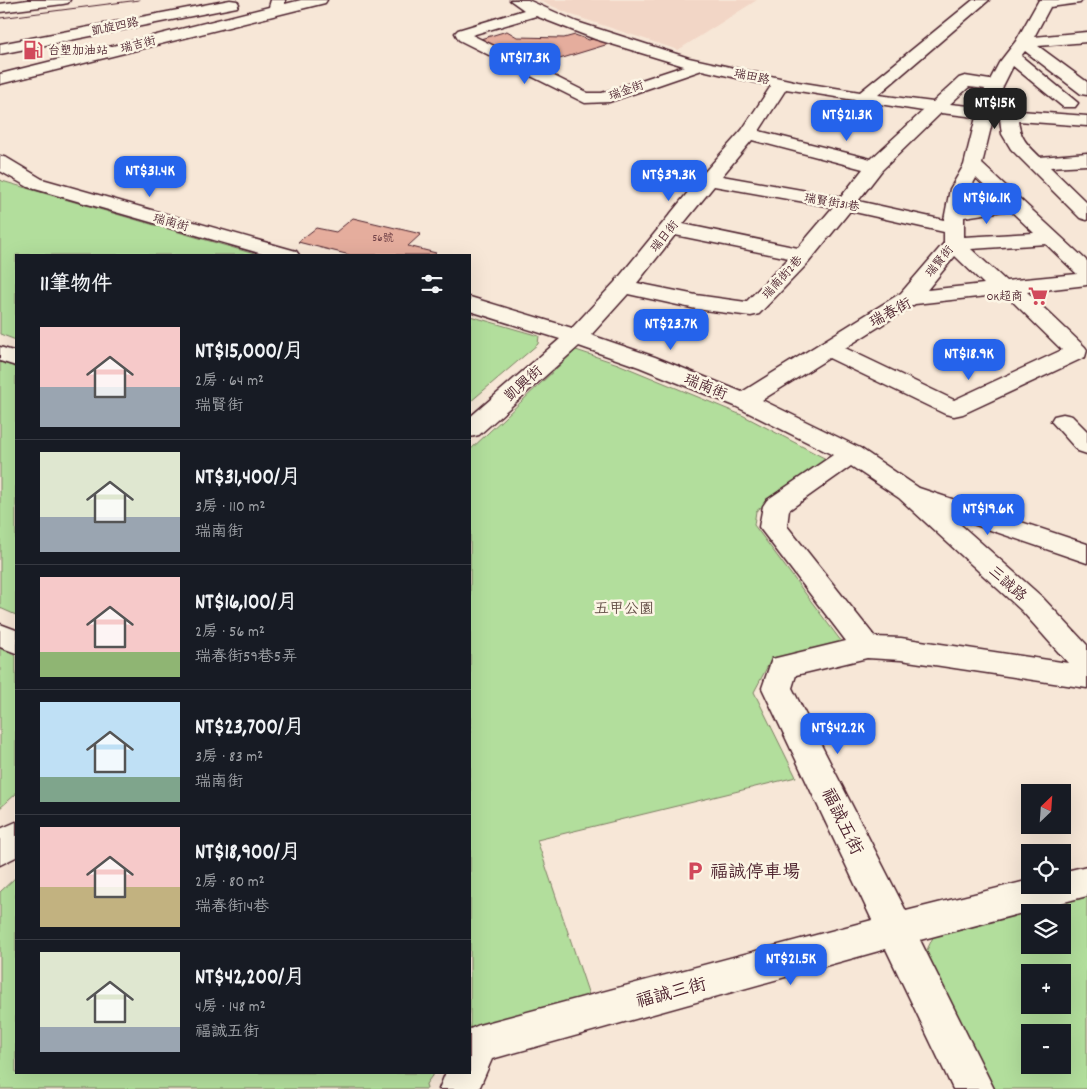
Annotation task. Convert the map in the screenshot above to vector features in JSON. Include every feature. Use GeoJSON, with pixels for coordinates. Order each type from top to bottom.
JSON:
{"type":"FeatureCollection","features":[{"type":"Feature","properties":{"kind":"street"},"geometry":{"type":"LineString","coordinates":[[0,8],[63,0]]}},
{"type":"Feature","properties":{"kind":"street","name":"凱旋四路"},"geometry":{"type":"LineString","coordinates":[[0,40],[225,0]]}},
{"type":"Feature","properties":{"kind":"street","name":"瑞吉街"},"geometry":{"type":"LineString","coordinates":[[0,78],[277,5],[320,0]]}},
{"type":"Feature","properties":{"kind":"street","name":"瑞田路"},"geometry":{"type":"LineString","coordinates":[[517,0],[572,26],[660,55],[782,83],[936,109],[1087,121]]}},
{"type":"Feature","properties":{"kind":"street"},"geometry":{"type":"LineString","coordinates":[[865,97],[982,0]]}},
{"type":"Feature","properties":{"kind":"street"},"geometry":{"type":"LineString","coordinates":[[1045,1],[1075,0]]}},
{"type":"Feature","properties":{"kind":"street","name":"凱旋四路"},"geometry":{"type":"LineString","coordinates":[[0,49],[153,18],[252,1]]}},
{"type":"Feature","properties":{"kind":"street","name":"瑞賢街"},"geometry":{"type":"LineString","coordinates":[[909,298],[954,228],[960,189],[992,150],[985,114],[995,86],[1023,42],[1045,1]]}},
{"type":"Feature","properties":{"kind":"street","name":"瑞金街"},"geometry":{"type":"LineString","coordinates":[[537,11],[463,33],[464,37],[585,98],[603,98],[702,64]]}},
{"type":"Feature","properties":{"kind":"street"},"geometry":{"type":"LineString","coordinates":[[1023,42],[1085,39]]}},
{"type":"Feature","properties":{"kind":"street"},"geometry":{"type":"LineString","coordinates":[[1023,42],[1085,86]]}},
{"type":"Feature","properties":{"kind":"street"},"geometry":{"type":"LineString","coordinates":[[1012,57],[1069,103]]}},
{"type":"Feature","properties":{"kind":"street","name":"瑞南街2巷"},"geometry":{"type":"LineString","coordinates":[[623,287],[696,302],[750,309],[781,282],[875,166],[965,81],[995,86]]}},
{"type":"Feature","properties":{"kind":"street","name":"瑞日街"},"geometry":{"type":"LineString","coordinates":[[576,337],[623,287],[709,179],[748,134],[782,83]]}},
{"type":"Feature","properties":{"kind":"street"},"geometry":{"type":"LineString","coordinates":[[992,150],[1011,134],[1008,116]]}},
{"type":"Feature","properties":{"kind":"street"},"geometry":{"type":"LineString","coordinates":[[748,134],[875,166]]}},
{"type":"Feature","properties":{"kind":"street"},"geometry":{"type":"LineString","coordinates":[[992,150],[1034,163],[1087,159]]}},
{"type":"Feature","properties":{"kind":"street"},"geometry":{"type":"LineString","coordinates":[[992,150],[1015,204],[1087,272]]}},
{"type":"Feature","properties":{"kind":"street","name":"瑞南街"},"geometry":{"type":"LineString","coordinates":[[0,162],[35,183],[284,254]]}},
{"type":"Feature","properties":{"kind":"street"},"geometry":{"type":"LineString","coordinates":[[1034,163],[1087,214]]}},
{"type":"Feature","properties":{"kind":"street","name":"瑞賢街31巷"},"geometry":{"type":"LineString","coordinates":[[709,179],[846,204],[954,228]]}},
{"type":"Feature","properties":{"kind":"street"},"geometry":{"type":"LineString","coordinates":[[1067,196],[1087,194]]}},
{"type":"Feature","properties":{"kind":"street"},"geometry":{"type":"LineString","coordinates":[[954,228],[1015,204]]}},
{"type":"Feature","properties":{"kind":"street"},"geometry":{"type":"LineString","coordinates":[[671,228],[802,255]]}},
{"type":"Feature","properties":{"kind":"street"},"geometry":{"type":"LineString","coordinates":[[954,228],[1050,238]]}},
{"type":"Feature","properties":{"kind":"street"},"geometry":{"type":"LineString","coordinates":[[827,348],[954,409],[1077,352],[1006,287],[954,228]]}},
{"type":"Feature","properties":{"kind":"street","name":"瑞春街"},"geometry":{"type":"LineString","coordinates":[[744,401],[909,298],[1087,278]]}},
{"type":"Feature","properties":{"kind":"street","name":"瑞南街"},"geometry":{"type":"LineString","coordinates":[[471,304],[576,337],[647,362],[744,401],[851,454]]}},
{"type":"Feature","properties":{"kind":"street","name":"凱興街"},"geometry":{"type":"LineString","coordinates":[[471,429],[576,337]]}},
{"type":"Feature","properties":{"kind":"street"},"geometry":{"type":"LineString","coordinates":[[0,354],[15,360]]}},
{"type":"Feature","properties":{"kind":"street"},"geometry":{"type":"LineString","coordinates":[[1063,421],[1087,446]]}},
{"type":"Feature","properties":{"kind":"street"},"geometry":{"type":"LineString","coordinates":[[851,454],[776,506],[773,527],[867,647]]}},
{"type":"Feature","properties":{"kind":"street","name":"三誠路"},"geometry":{"type":"LineString","coordinates":[[851,454],[908,492],[1032,604],[1087,664]]}},
{"type":"Feature","properties":{"kind":"street"},"geometry":{"type":"LineString","coordinates":[[908,492],[1087,554]]}},
{"type":"Feature","properties":{"kind":"street"},"geometry":{"type":"LineString","coordinates":[[0,635],[15,642]]}},
{"type":"Feature","properties":{"kind":"street","name":"福誠五街"},"geometry":{"type":"LineString","coordinates":[[974,1089],[777,688],[783,667],[867,647],[901,649],[1087,677]]}},
{"type":"Feature","properties":{"kind":"street"},"geometry":{"type":"LineString","coordinates":[[0,850],[15,837]]}},
{"type":"Feature","properties":{"kind":"street","name":"福誠三街"},"geometry":{"type":"LineString","coordinates":[[471,1063],[479,1044],[897,930],[1087,881]]}},
{"type":"Feature","properties":{"kind":"street"},"geometry":{"type":"LineString","coordinates":[[459,1089],[465,1074]]}},
{"type":"Feature","properties":{"kind":"shaded area"},"geometry":{"type":"Polygon","coordinates":[[[539,0],[757,0],[678,50],[572,15],[539,0]]]}},
{"type":"Feature","properties":{"kind":"green space"},"geometry":{"type":"Polygon","coordinates":[[[0,179],[255,254],[15,254],[15,340],[0,334],[0,179]]]}},
{"type":"Feature","properties":{"kind":"green space"},"geometry":{"type":"Polygon","coordinates":[[[471,316],[539,336],[538,344],[471,401],[471,316]]]}},
{"type":"Feature","properties":{"kind":"green space","name":"五甲公園"},"geometry":{"type":"Polygon","coordinates":[[[576,350],[618,364],[744,416],[828,460],[756,511],[754,525],[844,645],[772,658],[754,692],[796,777],[537,840],[590,998],[471,1032],[471,449],[576,350]]]}},
{"type":"Feature","properties":{"kind":"green space"},"geometry":{"type":"Polygon","coordinates":[[[0,362],[15,367],[15,615],[0,608],[0,362]]]}},
{"type":"Feature","properties":{"kind":"green space"},"geometry":{"type":"Polygon","coordinates":[[[0,648],[15,656],[15,795],[0,808],[0,648]]]}},
{"type":"Feature","properties":{"kind":"green space"},"geometry":{"type":"Polygon","coordinates":[[[15,878],[15,1074],[433,1074],[426,1084],[427,1089],[0,1089],[0,892],[15,878]]]}},
{"type":"Feature","properties":{"kind":"green space"},"geometry":{"type":"Polygon","coordinates":[[[1087,891],[1087,1089],[993,1089],[926,952],[935,933],[1021,909],[1021,954],[1071,954],[1071,904],[1040,904],[1087,891]]]}},
{"type":"Feature","properties":{"kind":"building"},"geometry":{"type":"Polygon","coordinates":[[[507,31],[517,37],[564,38],[575,35],[589,40],[598,37],[612,43],[553,61],[515,59],[477,40],[507,31]]]}},
{"type":"Feature","properties":{"kind":"building"},"geometry":{"type":"Polygon","coordinates":[[[353,218],[421,234],[408,246],[436,253],[346,254],[298,242],[316,228],[336,232],[353,218]]]}},
{"type":"Feature","properties":{"kind":"tram line"},"geometry":{"type":"LineString","coordinates":[[0,18],[139,0]]}},
{"type":"Feature","properties":{"kind":"place","name":"台塑加油站"},"geometry":{"type":"Point","coordinates":[33,50]}},
{"type":"Feature","properties":{"kind":"place","name":"OK超商"},"geometry":{"type":"Point","coordinates":[1038,296]}},
{"type":"Feature","properties":{"kind":"place","name":"福誠停車場"},"geometry":{"type":"Point","coordinates":[695,871]}}]}
